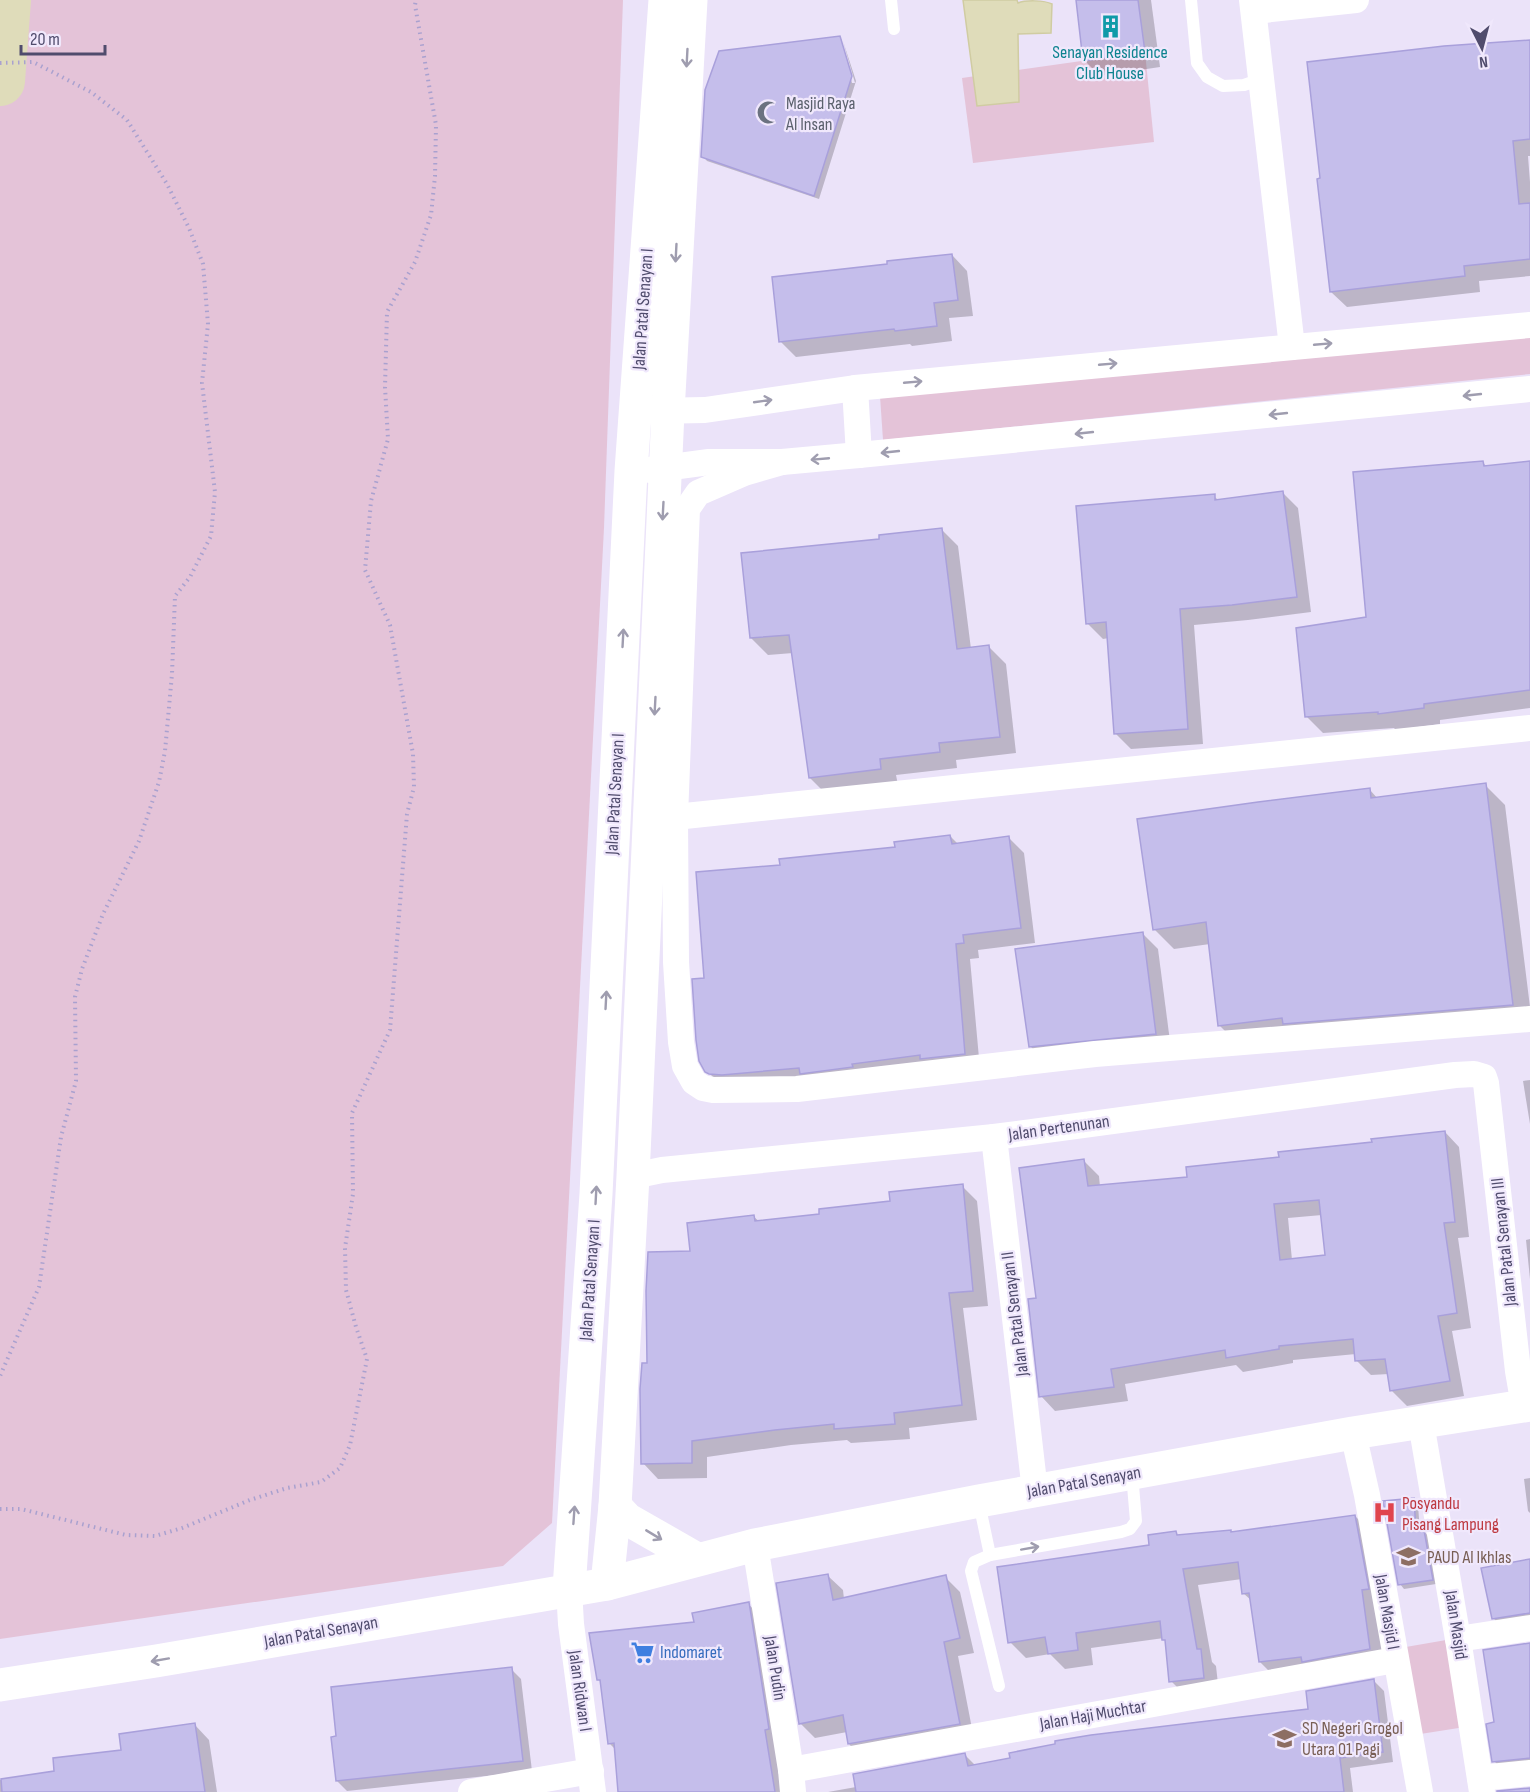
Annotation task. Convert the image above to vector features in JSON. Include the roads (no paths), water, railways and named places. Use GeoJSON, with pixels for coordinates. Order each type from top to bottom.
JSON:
{"type":"FeatureCollection","features":[{"type":"Feature","properties":{"kind":"main road","name":"Jalan Patal Senayan I"},"geometry":{"type":"LineString","coordinates":[[569,1581],[596,1194],[631,471],[665,0]]}},
{"type":"Feature","properties":{"kind":"main road","name":"Jalan Patal Senayan I"},"geometry":{"type":"LineString","coordinates":[[608,1577],[615,1506],[633,1176],[665,469],[691,0]]}},
{"type":"Feature","properties":{"kind":"main road","name":"Jalan Patal Senayan"},"geometry":{"type":"LineString","coordinates":[[0,1664],[569,1581],[641,1574],[755,1545],[979,1501],[1353,1433],[1527,1406]]}},
{"type":"Feature","properties":{"kind":"main road"},"geometry":{"type":"LineString","coordinates":[[615,1506],[627,1519],[697,1559]]}},
{"type":"Feature","properties":{"kind":"main road","name":"Jalan Patal Senayan"},"geometry":{"type":"LineString","coordinates":[[0,1685],[156,1661],[569,1581]]}},
{"type":"Feature","properties":{"kind":"street"},"geometry":{"type":"LineString","coordinates":[[1292,347],[1253,6],[1356,0]]}},
{"type":"Feature","properties":{"kind":"street"},"geometry":{"type":"LineString","coordinates":[[635,411],[705,410],[855,388],[1530,325]]}},
{"type":"Feature","properties":{"kind":"street"},"geometry":{"type":"LineString","coordinates":[[855,388],[859,455]]}},
{"type":"Feature","properties":{"kind":"street"},"geometry":{"type":"LineString","coordinates":[[631,471],[665,469],[709,462],[782,462],[859,455],[1530,389]]}},
{"type":"Feature","properties":{"kind":"street"},"geometry":{"type":"LineString","coordinates":[[782,462],[744,473],[698,493],[687,509],[675,817],[676,962],[681,1042],[685,1066],[694,1082],[703,1088],[713,1090],[797,1089],[1095,1054],[1530,1019]]}},
{"type":"Feature","properties":{"kind":"street"},"geometry":{"type":"LineString","coordinates":[[675,817],[1530,728]]}},
{"type":"Feature","properties":{"kind":"street","name":"Jalan Pertenunan"},"geometry":{"type":"LineString","coordinates":[[633,1176],[662,1170],[994,1137],[1455,1075],[1474,1074],[1484,1077]]}},
{"type":"Feature","properties":{"kind":"street","name":"Jalan Patal Senayan III"},"geometry":{"type":"LineString","coordinates":[[1484,1077],[1518,1371],[1527,1406]]}},
{"type":"Feature","properties":{"kind":"street","name":"Jalan Patal Senayan II"},"geometry":{"type":"LineString","coordinates":[[994,1137],[1035,1491]]}},
{"type":"Feature","properties":{"kind":"street","name":"Jalan Masjid"},"geometry":{"type":"LineString","coordinates":[[1421,1423],[1481,1785]]}},
{"type":"Feature","properties":{"kind":"street","name":"Jalan Masjid I"},"geometry":{"type":"LineString","coordinates":[[1353,1433],[1367,1495],[1420,1792]]}},
{"type":"Feature","properties":{"kind":"street","name":"Jalan Pudin"},"geometry":{"type":"LineString","coordinates":[[755,1545],[792,1781]]}},
{"type":"Feature","properties":{"kind":"street","name":"Jalan Ridwan I"},"geometry":{"type":"LineString","coordinates":[[569,1581],[571,1624],[592,1781]]}},
{"type":"Feature","properties":{"kind":"street"},"geometry":{"type":"LineString","coordinates":[[1458,1639],[1530,1628]]}},
{"type":"Feature","properties":{"kind":"street","name":"Jalan Haji Muchtar"},"geometry":{"type":"LineString","coordinates":[[792,1781],[1395,1660]]}},
{"type":"Feature","properties":{"kind":"street"},"geometry":{"type":"LineString","coordinates":[[1481,1785],[1530,1773]]}},
{"type":"Feature","properties":{"kind":"street"},"geometry":{"type":"LineString","coordinates":[[471,1792],[592,1781]]}},
{"type":"Feature","properties":{"kind":"lane"},"geometry":{"type":"LineString","coordinates":[[891,0],[894,29]]}},
{"type":"Feature","properties":{"kind":"lane"},"geometry":{"type":"LineString","coordinates":[[1191,0],[1197,63],[1207,77],[1223,86],[1244,85],[1261,79]]}},
{"type":"Feature","properties":{"kind":"lane"},"geometry":{"type":"LineString","coordinates":[[999,1686],[971,1571],[974,1562],[990,1555],[1130,1529],[1136,1521],[1132,1473]]}},
{"type":"Feature","properties":{"kind":"lane"},"geometry":{"type":"LineString","coordinates":[[979,1501],[990,1555]]}},
{"type":"Feature","properties":{"kind":"waterway"},"geometry":{"type":"LineString","coordinates":[[0,81],[6,0]]}},
{"type":"Feature","properties":{"kind":"place","name":"Senayan Residence Club House"},"geometry":{"type":"Point","coordinates":[1110,26]}},
{"type":"Feature","properties":{"kind":"place","name":"Masjid Raya Al Insan"},"geometry":{"type":"Point","coordinates":[768,113]}},
{"type":"Feature","properties":{"kind":"place","name":"Posyandu Pisang Lampung"},"geometry":{"type":"Point","coordinates":[1384,1513]}},
{"type":"Feature","properties":{"kind":"place","name":"PAUD Al Ikhlas"},"geometry":{"type":"Point","coordinates":[1409,1557]}},
{"type":"Feature","properties":{"kind":"place","name":"Indomaret"},"geometry":{"type":"Point","coordinates":[642,1652]}},
{"type":"Feature","properties":{"kind":"place","name":"SD Negeri Grogol Utara 01 Pagi"},"geometry":{"type":"Point","coordinates":[1284,1738]}}]}
